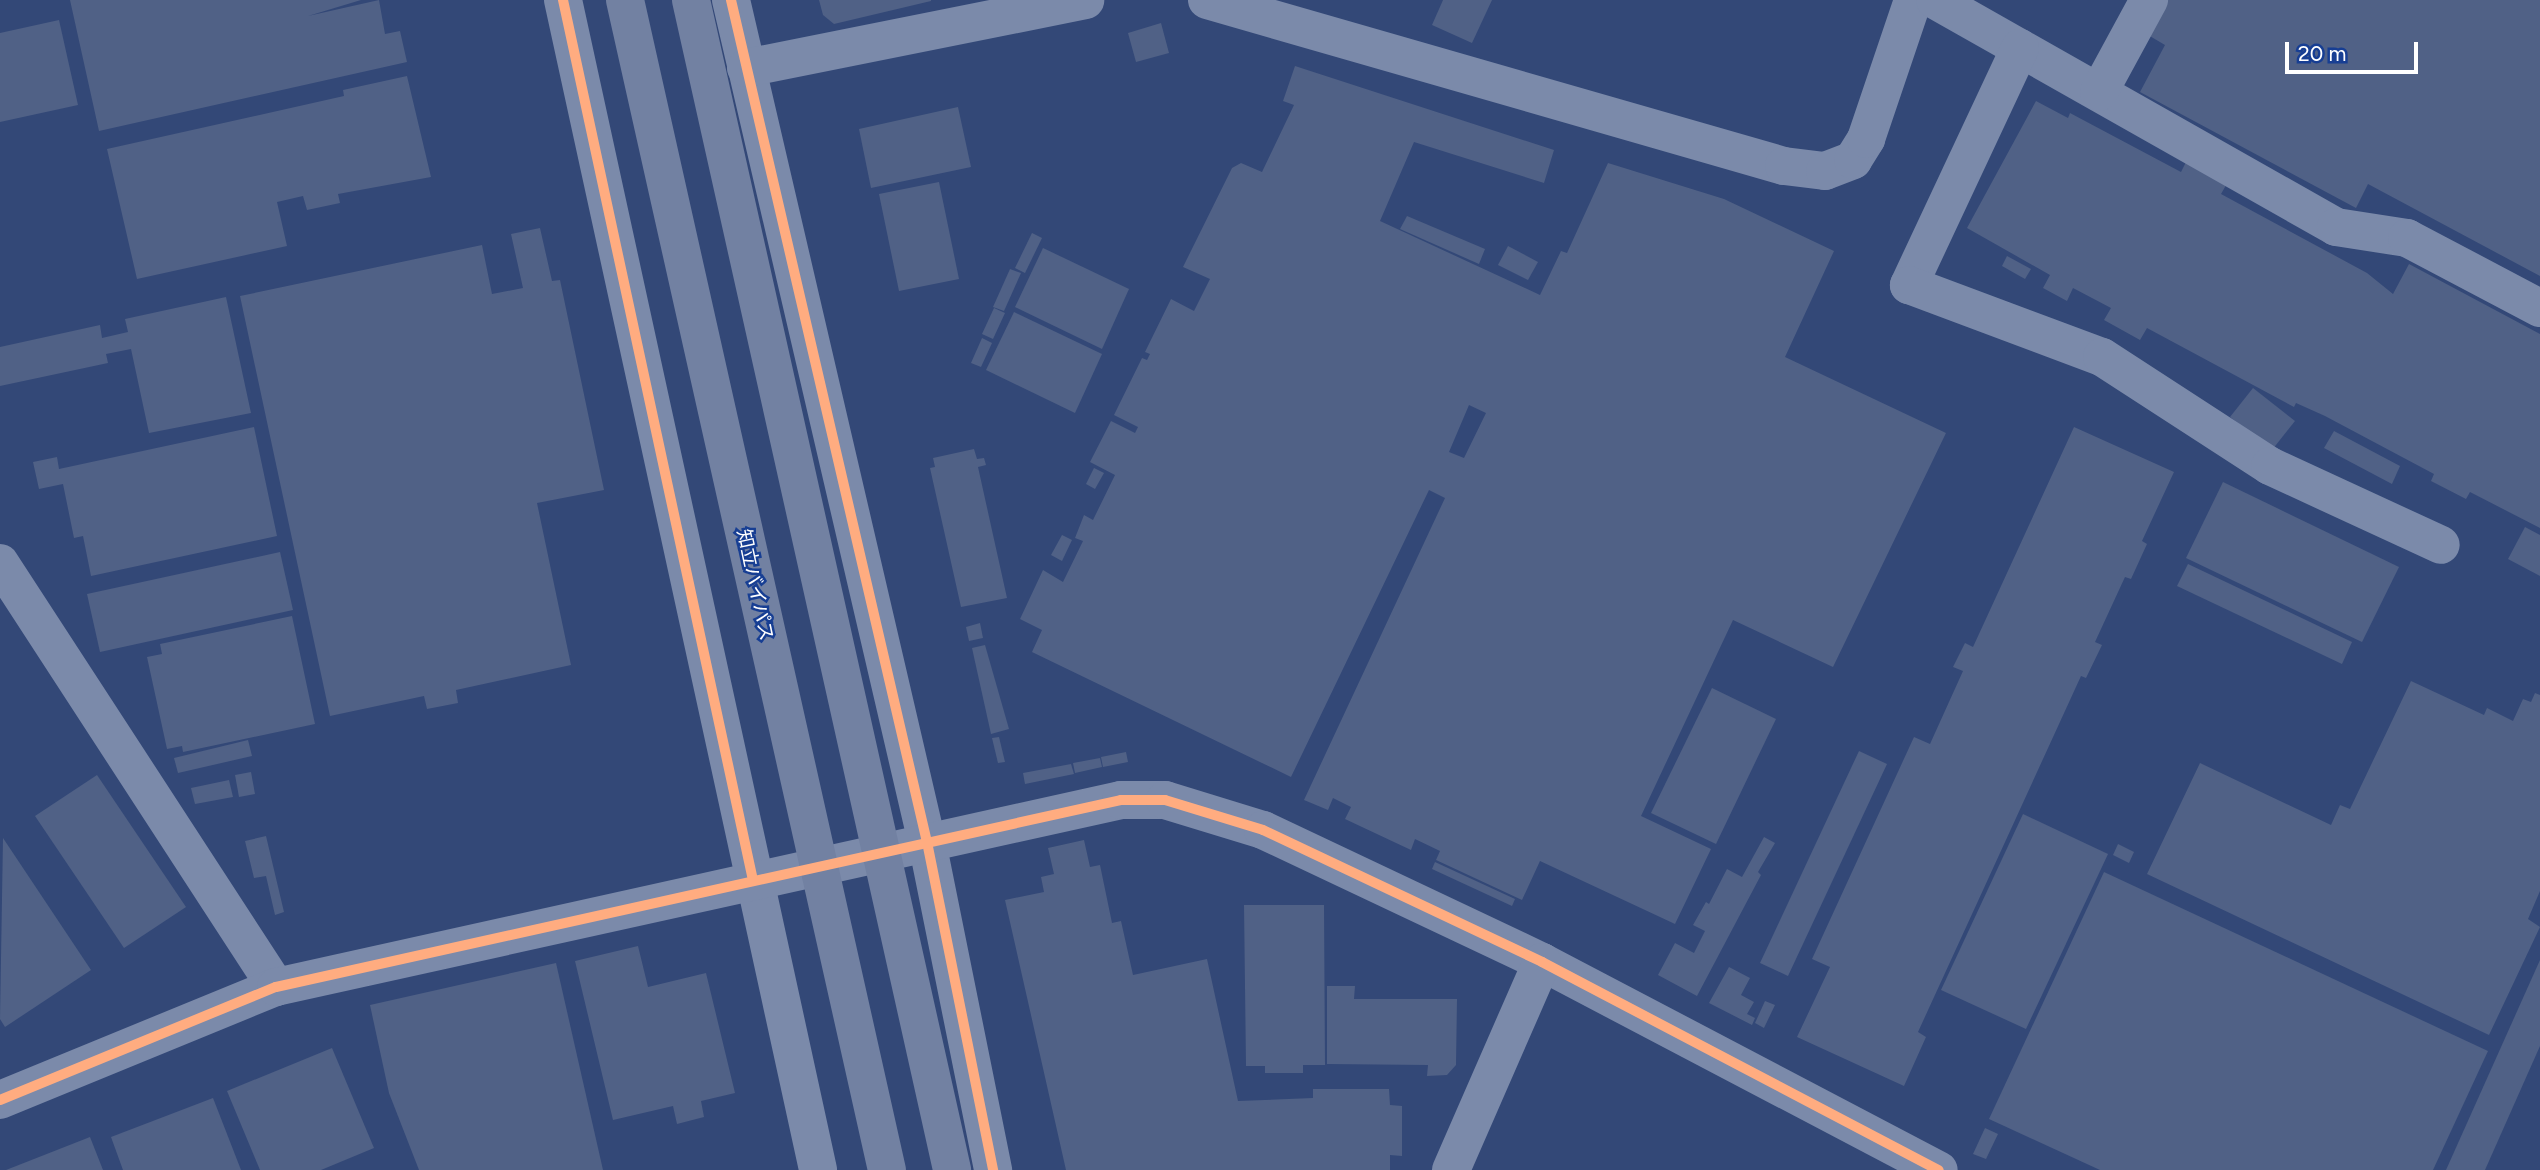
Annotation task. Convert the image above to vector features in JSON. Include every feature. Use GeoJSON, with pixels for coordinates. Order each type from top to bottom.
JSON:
{"type":"FeatureCollection","features":[{"type":"Feature","properties":{"kind":"highway","name":"知立バイパス"},"geometry":{"type":"LineString","coordinates":[[625,0],[887,1170]]}},
{"type":"Feature","properties":{"kind":"highway"},"geometry":{"type":"LineString","coordinates":[[691,0],[952,1170]]}},
{"type":"Feature","properties":{"kind":"street"},"geometry":{"type":"LineString","coordinates":[[563,0],[818,1170]]}},
{"type":"Feature","properties":{"kind":"street"},"geometry":{"type":"LineString","coordinates":[[731,0],[927,842],[993,1170]]}},
{"type":"Feature","properties":{"kind":"street"},"geometry":{"type":"LineString","coordinates":[[746,68],[1085,0]]}},
{"type":"Feature","properties":{"kind":"street"},"geometry":{"type":"LineString","coordinates":[[1207,0],[1784,166],[1825,171],[1853,160],[1866,139],[1913,0]]}},
{"type":"Feature","properties":{"kind":"street"},"geometry":{"type":"LineString","coordinates":[[1935,0],[2336,227],[2407,238],[2540,308]]}},
{"type":"Feature","properties":{"kind":"street"},"geometry":{"type":"LineString","coordinates":[[2099,92],[2149,0]]}},
{"type":"Feature","properties":{"kind":"street"},"geometry":{"type":"LineString","coordinates":[[2020,48],[1909,285],[2102,357],[2270,466],[2441,545]]}},
{"type":"Feature","properties":{"kind":"street"},"geometry":{"type":"LineString","coordinates":[[0,562],[276,987]]}},
{"type":"Feature","properties":{"kind":"street"},"geometry":{"type":"LineString","coordinates":[[0,1100],[276,987],[1121,800],[1165,800],[1264,830],[1542,962],[1939,1170]]}},
{"type":"Feature","properties":{"kind":"street"},"geometry":{"type":"LineString","coordinates":[[1451,1170],[1542,962]]}},
{"type":"Feature","properties":{"kind":"building"},"geometry":{"type":"Polygon","coordinates":[[[70,0],[361,0],[308,16],[379,0],[385,34],[400,31],[407,62],[99,131],[70,0]]]}},
{"type":"Feature","properties":{"kind":"building"},"geometry":{"type":"Polygon","coordinates":[[[819,0],[931,1],[834,24],[823,15],[819,0]]]}},
{"type":"Feature","properties":{"kind":"building"},"geometry":{"type":"Polygon","coordinates":[[[1443,0],[1492,0],[1472,43],[1432,25],[1443,0]]]}},
{"type":"Feature","properties":{"kind":"building"},"geometry":{"type":"Polygon","coordinates":[[[2167,0],[2540,0],[2540,276],[2368,184],[2356,208],[2140,92],[2165,45],[2148,35],[2167,0]]]}},
{"type":"Feature","properties":{"kind":"building"},"geometry":{"type":"Polygon","coordinates":[[[59,20],[78,105],[0,122],[0,33],[59,20]]]}},
{"type":"Feature","properties":{"kind":"building"},"geometry":{"type":"Polygon","coordinates":[[[1161,23],[1169,53],[1136,62],[1128,33],[1161,23]]]}},
{"type":"Feature","properties":{"kind":"building"},"geometry":{"type":"Polygon","coordinates":[[[1295,66],[1554,150],[1544,183],[1414,142],[1380,221],[1540,295],[1561,251],[1567,253],[1608,163],[1724,199],[1834,251],[1785,357],[1946,433],[1833,667],[1733,620],[1641,816],[1711,849],[1675,924],[1540,861],[1522,900],[1436,860],[1440,851],[1415,839],[1411,850],[1345,819],[1351,807],[1333,798],[1328,810],[1304,800],[1445,498],[1429,490],[1291,777],[1032,652],[1042,630],[1020,619],[1043,570],[1063,582],[1083,541],[1075,538],[1084,515],[1093,520],[1115,475],[1090,462],[1111,421],[1135,433],[1138,427],[1114,415],[1142,358],[1147,360],[1150,354],[1145,352],[1171,299],[1194,311],[1210,279],[1183,267],[1232,168],[1241,163],[1262,172],[1294,105],[1283,101],[1295,66]],[[1469,405],[1449,452],[1464,458],[1486,413],[1469,405]]]}},
{"type":"Feature","properties":{"kind":"building"},"geometry":{"type":"Polygon","coordinates":[[[407,76],[431,177],[338,194],[340,203],[307,210],[303,196],[277,202],[287,246],[137,279],[107,149],[344,96],[343,90],[407,76]]]}},
{"type":"Feature","properties":{"kind":"building"},"geometry":{"type":"Polygon","coordinates":[[[2036,101],[2068,118],[2070,113],[2181,172],[2188,158],[2229,180],[2221,194],[2367,273],[2393,294],[2409,264],[2540,334],[2540,528],[2470,492],[2466,499],[2431,481],[2434,474],[2325,416],[2296,403],[2294,407],[2147,328],[2140,340],[2104,320],[2111,308],[2073,288],[2067,301],[2043,288],[2050,275],[1967,228],[2036,101]]]}},
{"type":"Feature","properties":{"kind":"building"},"geometry":{"type":"Polygon","coordinates":[[[958,107],[971,167],[871,188],[859,129],[958,107]]]}},
{"type":"Feature","properties":{"kind":"building"},"geometry":{"type":"Polygon","coordinates":[[[939,182],[959,279],[899,291],[879,194],[939,182]]]}},
{"type":"Feature","properties":{"kind":"building"},"geometry":{"type":"Polygon","coordinates":[[[1407,216],[1485,249],[1479,264],[1400,229],[1407,216]]]}},
{"type":"Feature","properties":{"kind":"building"},"geometry":{"type":"Polygon","coordinates":[[[540,228],[552,281],[560,280],[604,490],[537,503],[571,665],[456,690],[458,703],[427,709],[424,696],[330,716],[240,296],[482,245],[492,294],[523,288],[511,234],[540,228]]]}},
{"type":"Feature","properties":{"kind":"building"},"geometry":{"type":"Polygon","coordinates":[[[1032,233],[1042,238],[1025,273],[1015,268],[1032,233]]]}},
{"type":"Feature","properties":{"kind":"building"},"geometry":{"type":"Polygon","coordinates":[[[1508,246],[1538,262],[1528,280],[1498,265],[1508,246]]]}},
{"type":"Feature","properties":{"kind":"building"},"geometry":{"type":"Polygon","coordinates":[[[1043,248],[1129,289],[1102,349],[1015,307],[1043,248]]]}},
{"type":"Feature","properties":{"kind":"building"},"geometry":{"type":"Polygon","coordinates":[[[2007,256],[2031,269],[2025,279],[2002,266],[2007,256]]]}},
{"type":"Feature","properties":{"kind":"building"},"geometry":{"type":"Polygon","coordinates":[[[1010,269],[1021,273],[1004,311],[993,307],[1010,269]]]}},
{"type":"Feature","properties":{"kind":"building"},"geometry":{"type":"Polygon","coordinates":[[[226,297],[251,413],[149,433],[131,349],[106,354],[108,363],[0,386],[0,347],[100,325],[102,338],[128,332],[125,319],[226,297]]]}},
{"type":"Feature","properties":{"kind":"building"},"geometry":{"type":"Polygon","coordinates":[[[994,308],[1005,313],[993,339],[982,334],[994,308]]]}},
{"type":"Feature","properties":{"kind":"building"},"geometry":{"type":"Polygon","coordinates":[[[1014,312],[1102,354],[1075,413],[986,370],[1014,312]]]}},
{"type":"Feature","properties":{"kind":"building"},"geometry":{"type":"Polygon","coordinates":[[[982,338],[992,343],[981,367],[971,363],[982,338]]]}},
{"type":"Feature","properties":{"kind":"building"},"geometry":{"type":"Polygon","coordinates":[[[2253,388],[2295,421],[2272,450],[2230,417],[2253,388]]]}},
{"type":"Feature","properties":{"kind":"building"},"geometry":{"type":"Polygon","coordinates":[[[254,427],[277,536],[91,576],[83,536],[74,538],[63,484],[39,489],[33,462],[57,457],[59,469],[254,427]]]}},
{"type":"Feature","properties":{"kind":"building"},"geometry":{"type":"Polygon","coordinates":[[[2074,427],[2174,472],[2142,541],[2147,544],[2131,579],[2125,577],[2095,642],[2102,645],[2086,678],[2081,676],[1918,1032],[1926,1037],[1904,1086],[1797,1037],[1830,967],[1812,959],[1914,737],[1930,744],[1963,671],[1953,667],[1965,643],[1973,647],[2074,427]]]}},
{"type":"Feature","properties":{"kind":"building"},"geometry":{"type":"Polygon","coordinates":[[[2334,431],[2400,466],[2392,484],[2324,448],[2334,431]]]}},
{"type":"Feature","properties":{"kind":"building"},"geometry":{"type":"Polygon","coordinates":[[[974,449],[977,459],[984,458],[986,465],[978,467],[1007,598],[961,607],[930,468],[935,467],[933,458],[974,449]]]}},
{"type":"Feature","properties":{"kind":"building"},"geometry":{"type":"Polygon","coordinates":[[[1094,468],[1104,473],[1095,489],[1086,484],[1094,468]]]}},
{"type":"Feature","properties":{"kind":"building"},"geometry":{"type":"Polygon","coordinates":[[[2223,482],[2399,567],[2362,642],[2186,558],[2223,482]]]}},
{"type":"Feature","properties":{"kind":"building"},"geometry":{"type":"Polygon","coordinates":[[[2525,527],[2540,535],[2540,576],[2508,559],[2525,527]]]}},
{"type":"Feature","properties":{"kind":"building"},"geometry":{"type":"Polygon","coordinates":[[[1062,535],[1072,540],[1062,561],[1051,555],[1062,535]]]}},
{"type":"Feature","properties":{"kind":"building"},"geometry":{"type":"Polygon","coordinates":[[[280,552],[293,610],[100,652],[87,594],[280,552]]]}},
{"type":"Feature","properties":{"kind":"building"},"geometry":{"type":"Polygon","coordinates":[[[2188,564],[2352,642],[2342,664],[2177,586],[2188,564]]]}},
{"type":"Feature","properties":{"kind":"building"},"geometry":{"type":"Polygon","coordinates":[[[292,616],[315,724],[183,752],[182,746],[167,749],[147,657],[162,654],[160,644],[292,616]]]}},
{"type":"Feature","properties":{"kind":"building"},"geometry":{"type":"Polygon","coordinates":[[[980,623],[983,638],[969,641],[966,627],[980,623]]]}},
{"type":"Feature","properties":{"kind":"building"},"geometry":{"type":"Polygon","coordinates":[[[985,645],[1009,729],[991,734],[972,648],[985,645]]]}},
{"type":"Feature","properties":{"kind":"building"},"geometry":{"type":"Polygon","coordinates":[[[2411,681],[2484,715],[2487,708],[2513,721],[2523,699],[2531,702],[2535,693],[2540,695],[2540,891],[2528,919],[2540,927],[2489,1035],[2147,874],[2200,763],[2331,825],[2340,805],[2350,809],[2411,681]]]}},
{"type":"Feature","properties":{"kind":"building"},"geometry":{"type":"Polygon","coordinates":[[[1712,688],[1776,719],[1716,844],[1651,813],[1712,688]]]}},
{"type":"Feature","properties":{"kind":"building"},"geometry":{"type":"Polygon","coordinates":[[[999,737],[1005,762],[998,763],[992,738],[999,737]]]}},
{"type":"Feature","properties":{"kind":"building"},"geometry":{"type":"Polygon","coordinates":[[[248,740],[252,756],[178,773],[174,758],[248,740]]]}},
{"type":"Feature","properties":{"kind":"building"},"geometry":{"type":"Polygon","coordinates":[[[1859,751],[1887,764],[1788,976],[1760,963],[1859,751]]]}},
{"type":"Feature","properties":{"kind":"building"},"geometry":{"type":"Polygon","coordinates":[[[1126,752],[1128,762],[1103,767],[1101,757],[1126,752]]]}},
{"type":"Feature","properties":{"kind":"building"},"geometry":{"type":"Polygon","coordinates":[[[1100,758],[1102,767],[1075,773],[1073,763],[1100,758]]]}},
{"type":"Feature","properties":{"kind":"building"},"geometry":{"type":"Polygon","coordinates":[[[1071,764],[1074,774],[1025,784],[1023,773],[1071,764]]]}},
{"type":"Feature","properties":{"kind":"building"},"geometry":{"type":"Polygon","coordinates":[[[251,772],[255,794],[239,797],[235,775],[251,772]]]}},
{"type":"Feature","properties":{"kind":"building"},"geometry":{"type":"Polygon","coordinates":[[[97,775],[186,907],[124,948],[35,816],[97,775]]]}},
{"type":"Feature","properties":{"kind":"building"},"geometry":{"type":"Polygon","coordinates":[[[229,780],[233,797],[195,804],[191,788],[229,780]]]}},
{"type":"Feature","properties":{"kind":"building"},"geometry":{"type":"Polygon","coordinates":[[[2023,814],[2108,854],[2026,1029],[1941,990],[2023,814]]]}},
{"type":"Feature","properties":{"kind":"building"},"geometry":{"type":"Polygon","coordinates":[[[266,836],[284,912],[275,915],[266,876],[254,878],[245,841],[266,836]]]}},
{"type":"Feature","properties":{"kind":"building"},"geometry":{"type":"Polygon","coordinates":[[[1764,837],[1775,843],[1697,996],[1658,975],[1675,943],[1694,953],[1705,931],[1693,925],[1706,902],[1709,904],[1727,869],[1742,877],[1764,837]]]}},
{"type":"Feature","properties":{"kind":"building"},"geometry":{"type":"Polygon","coordinates":[[[3,838],[91,970],[5,1027],[0,1019],[3,838]]]}},
{"type":"Feature","properties":{"kind":"building"},"geometry":{"type":"Polygon","coordinates":[[[1084,840],[1090,867],[1100,865],[1112,923],[1121,921],[1133,975],[1207,959],[1238,1101],[1313,1098],[1313,1089],[1389,1089],[1390,1105],[1402,1106],[1402,1156],[1390,1155],[1390,1170],[1066,1170],[1005,900],[1044,892],[1041,877],[1054,874],[1048,848],[1084,840]]]}},
{"type":"Feature","properties":{"kind":"building"},"geometry":{"type":"Polygon","coordinates":[[[2118,844],[2134,852],[2129,863],[2113,855],[2118,844]]]}},
{"type":"Feature","properties":{"kind":"building"},"geometry":{"type":"Polygon","coordinates":[[[1435,862],[1515,899],[1512,906],[1432,869],[1435,862]]]}},
{"type":"Feature","properties":{"kind":"building"},"geometry":{"type":"Polygon","coordinates":[[[2104,872],[2488,1051],[2433,1170],[2100,1170],[1989,1119],[2104,872]]]}},
{"type":"Feature","properties":{"kind":"building"},"geometry":{"type":"Polygon","coordinates":[[[1244,905],[1324,905],[1325,1065],[1303,1065],[1303,1073],[1265,1073],[1265,1066],[1246,1066],[1244,905]]]}},
{"type":"Feature","properties":{"kind":"building"},"geometry":{"type":"Polygon","coordinates":[[[638,946],[648,987],[706,973],[735,1093],[701,1101],[704,1117],[677,1124],[673,1106],[613,1120],[575,961],[638,946]]]}},
{"type":"Feature","properties":{"kind":"building"},"geometry":{"type":"Polygon","coordinates":[[[2540,960],[2540,1046],[2485,1170],[2446,1170],[2540,960]]]}},
{"type":"Feature","properties":{"kind":"building"},"geometry":{"type":"Polygon","coordinates":[[[556,963],[603,1170],[419,1170],[389,1093],[370,1005],[556,963]]]}},
{"type":"Feature","properties":{"kind":"building"},"geometry":{"type":"Polygon","coordinates":[[[1729,967],[1750,978],[1741,995],[1754,1002],[1747,1014],[1755,1018],[1752,1025],[1709,1003],[1729,967]]]}},
{"type":"Feature","properties":{"kind":"building"},"geometry":{"type":"Polygon","coordinates":[[[1327,986],[1355,986],[1354,999],[1457,999],[1456,1065],[1447,1075],[1427,1076],[1428,1065],[1327,1064],[1327,986]]]}},
{"type":"Feature","properties":{"kind":"building"},"geometry":{"type":"Polygon","coordinates":[[[1765,1001],[1775,1005],[1764,1028],[1755,1023],[1765,1001]]]}},
{"type":"Feature","properties":{"kind":"building"},"geometry":{"type":"Polygon","coordinates":[[[332,1048],[374,1148],[321,1170],[260,1170],[227,1091],[332,1048]]]}},
{"type":"Feature","properties":{"kind":"building"},"geometry":{"type":"Polygon","coordinates":[[[213,1098],[241,1170],[123,1170],[111,1137],[213,1098]]]}},
{"type":"Feature","properties":{"kind":"building"},"geometry":{"type":"Polygon","coordinates":[[[1985,1128],[1998,1134],[1986,1159],[1973,1154],[1985,1128]]]}},
{"type":"Feature","properties":{"kind":"building"},"geometry":{"type":"Polygon","coordinates":[[[90,1137],[103,1170],[6,1170],[90,1137]]]}},
{"type":"Feature","properties":{"kind":"cycle path"},"geometry":{"type":"LineString","coordinates":[[563,0],[753,880]]}},
{"type":"Feature","properties":{"kind":"cycle path"},"geometry":{"type":"LineString","coordinates":[[731,0],[927,842],[993,1170]]}},
{"type":"Feature","properties":{"kind":"cycle path"},"geometry":{"type":"LineString","coordinates":[[0,1100],[276,987],[1121,800],[1165,800],[1263,830],[1542,962],[1939,1170]]}}]}
